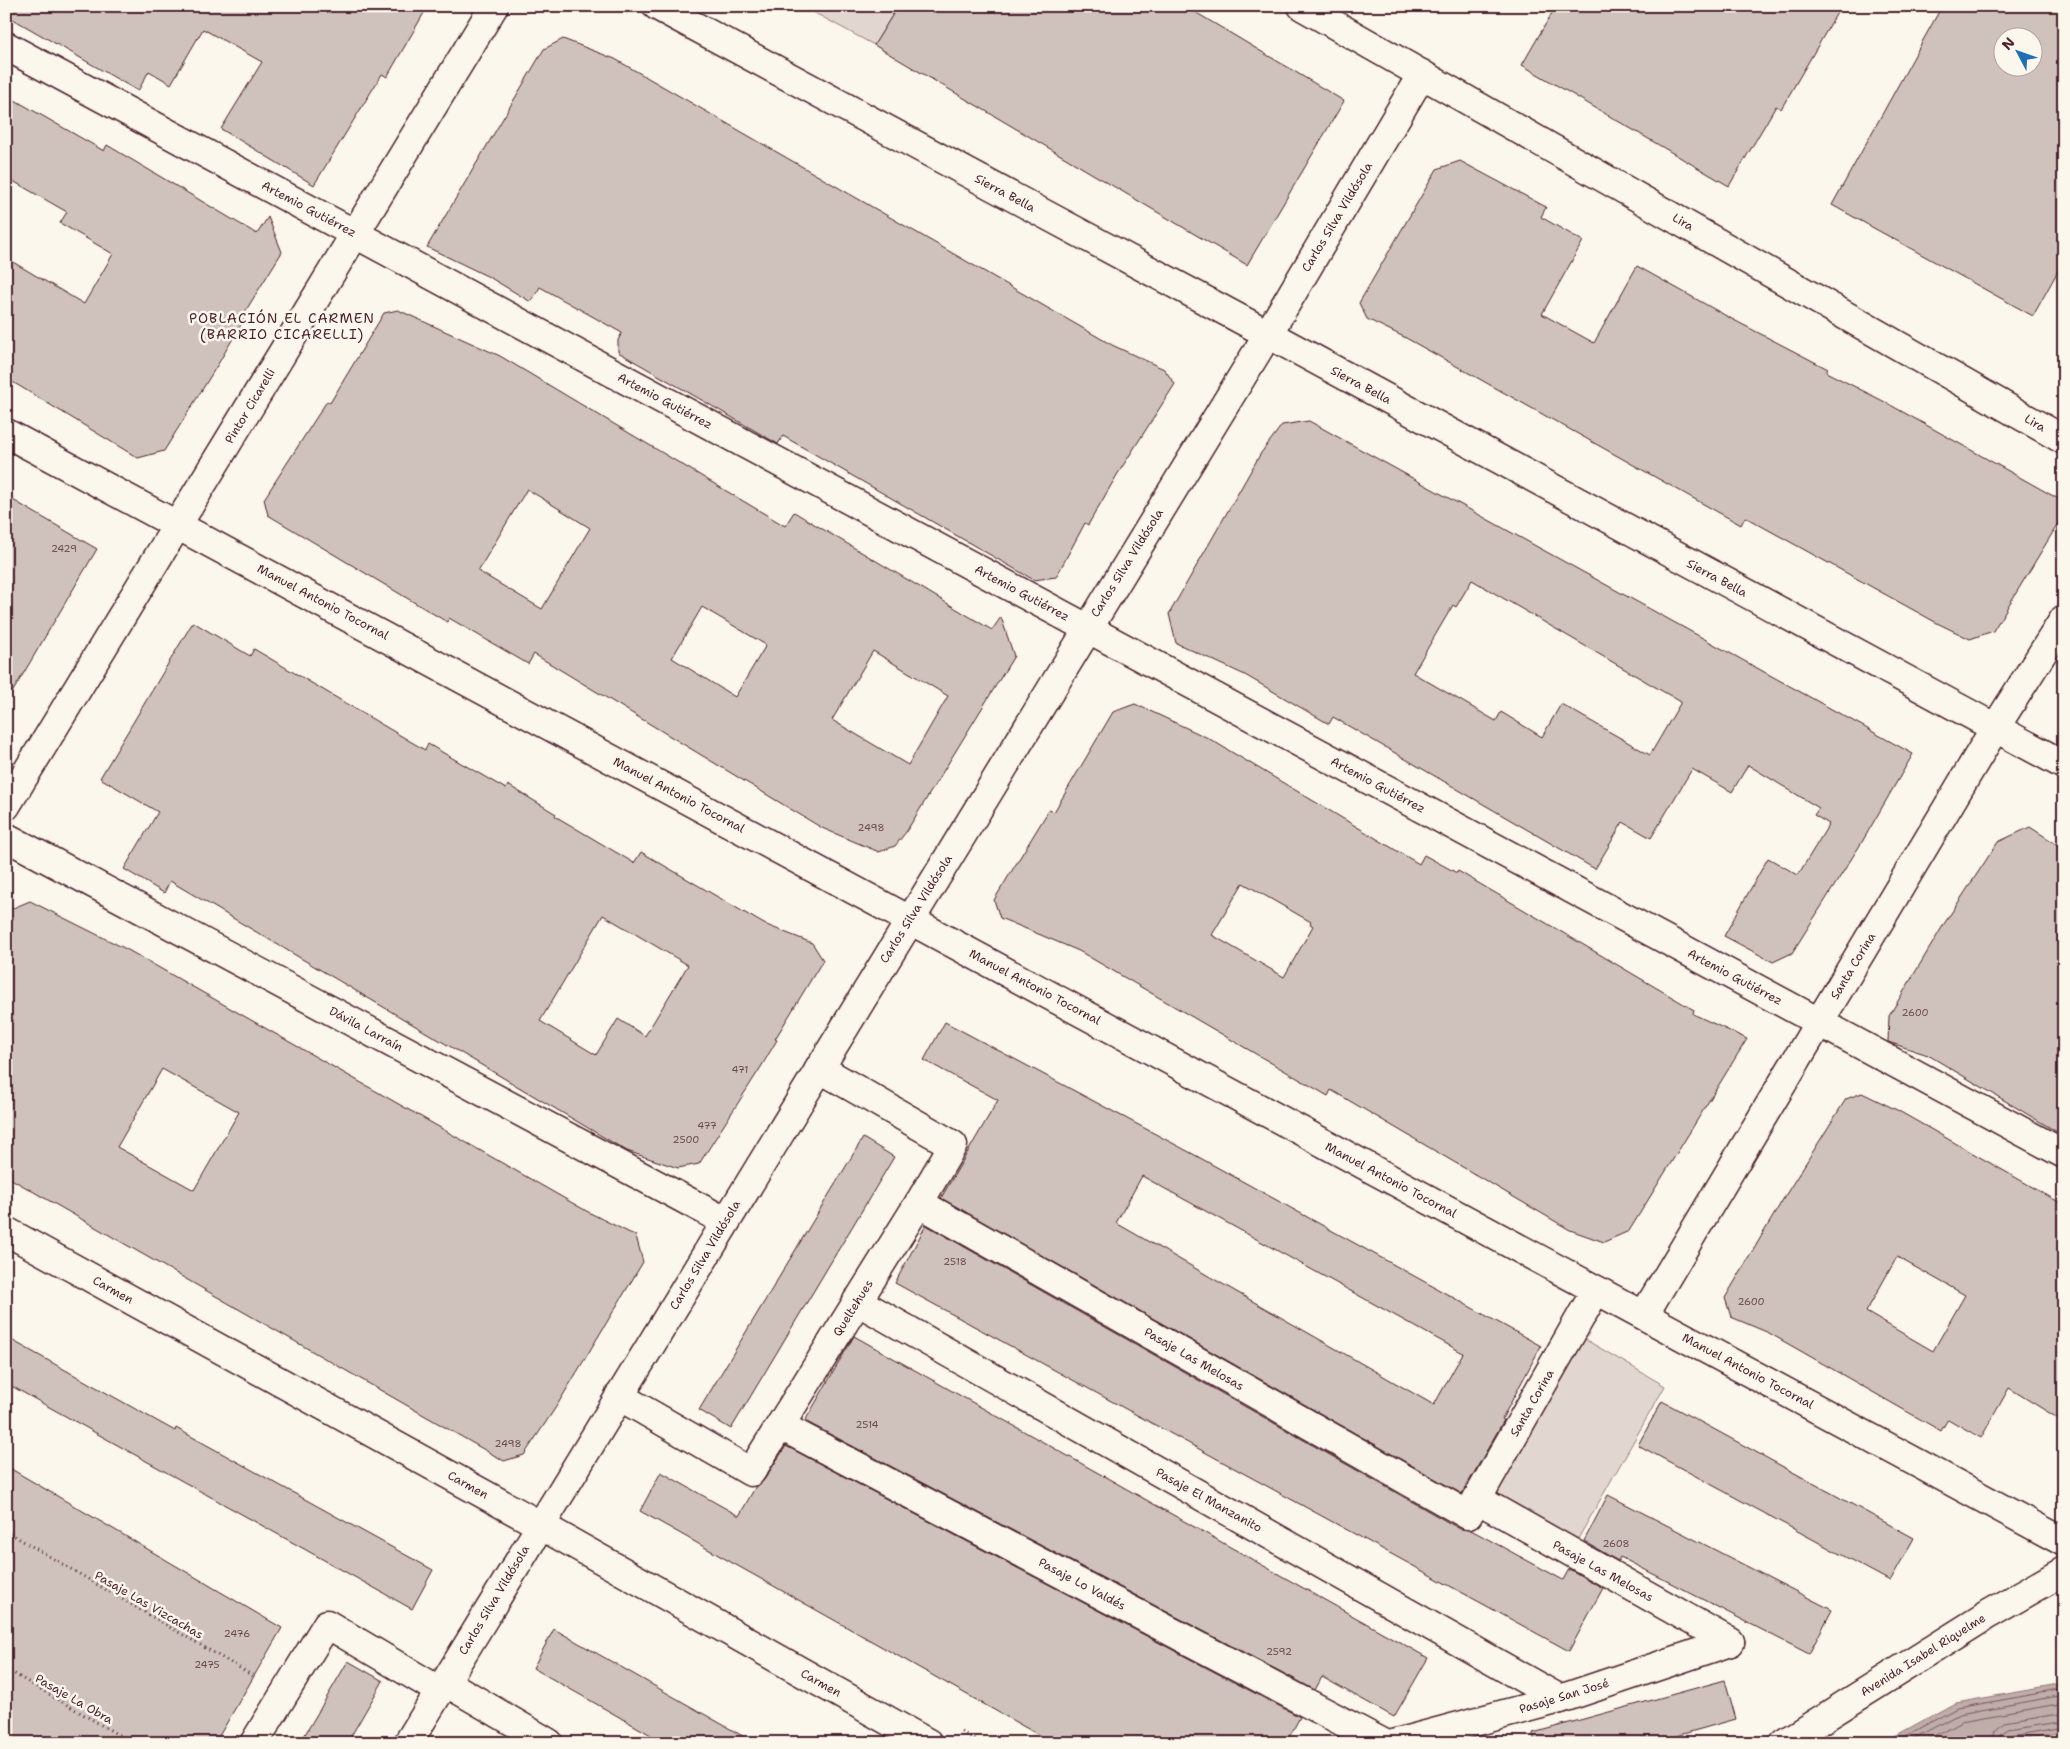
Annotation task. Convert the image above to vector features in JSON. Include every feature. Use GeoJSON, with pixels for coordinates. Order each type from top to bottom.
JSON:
{"type":"FeatureCollection","features":[{"type":"Feature","properties":{"kind":"street","name":"Pintor Cicarelli"},"geometry":{"type":"LineString","coordinates":[[6,806],[494,6]]}},
{"type":"Feature","properties":{"kind":"street","name":"Sierra Bella"},"geometry":{"type":"LineString","coordinates":[[657,6],[2064,765]]}},
{"type":"Feature","properties":{"kind":"street","name":"Lira"},"geometry":{"type":"LineString","coordinates":[[1302,6],[2064,440]]}},
{"type":"Feature","properties":{"kind":"street","name":"Artemio Gutiérrez"},"geometry":{"type":"LineString","coordinates":[[6,46],[2064,1154]]}},
{"type":"Feature","properties":{"kind":"street","name":"Carlos Silva Vildósola"},"geometry":{"type":"LineString","coordinates":[[408,1743],[1268,334],[1422,74]]}},
{"type":"Feature","properties":{"kind":"street","name":"Manuel Antonio Tocornal"},"geometry":{"type":"LineString","coordinates":[[6,433],[2064,1542]]}},
{"type":"Feature","properties":{"kind":"street","name":"Santa Corina"},"geometry":{"type":"LineString","coordinates":[[1644,1315],[1995,728],[2064,619]]}},
{"type":"Feature","properties":{"kind":"street","name":"Dávila Larraín"},"geometry":{"type":"LineString","coordinates":[[6,837],[725,1221]]}},
{"type":"Feature","properties":{"kind":"street","name":"Queltehues"},"geometry":{"type":"LineString","coordinates":[[619,1396],[751,1472],[919,1203],[953,1145],[819,1068]]}},
{"type":"Feature","properties":{"kind":"street","name":"Pasaje Las Melosas"},"geometry":{"type":"LineString","coordinates":[[919,1203],[1473,1507],[1730,1642]]}},
{"type":"Feature","properties":{"kind":"street","name":"Carmen"},"geometry":{"type":"LineString","coordinates":[[6,1231],[540,1525],[928,1743]]}},
{"type":"Feature","properties":{"kind":"street","name":"Santa Corina"},"geometry":{"type":"LineString","coordinates":[[1473,1507],[1596,1290]]}},
{"type":"Feature","properties":{"kind":"street","name":"Pasaje El Manzanito"},"geometry":{"type":"LineString","coordinates":[[857,1301],[1560,1699]]}},
{"type":"Feature","properties":{"kind":"street","name":"Pasaje Lo Valdés"},"geometry":{"type":"LineString","coordinates":[[781,1426],[1383,1743]]}},
{"type":"Feature","properties":{"kind":"street","name":"Avenida Isabel Riquelme"},"geometry":{"type":"LineString","coordinates":[[1784,1743],[1989,1614],[2064,1570]]}},
{"type":"Feature","properties":{"kind":"street"},"geometry":{"type":"LineString","coordinates":[[254,1743],[327,1624],[549,1743]]}},
{"type":"Feature","properties":{"kind":"street","name":"Pasaje San José"},"geometry":{"type":"LineString","coordinates":[[1396,1743],[1560,1699],[1730,1642]]}},
{"type":"Feature","properties":{"kind":"path","name":"Pasaje Las Vizcachas"},"geometry":{"type":"LineString","coordinates":[[6,1531],[284,1694]]}},
{"type":"Feature","properties":{"kind":"path","name":"Pasaje La Obra"},"geometry":{"type":"LineString","coordinates":[[6,1669],[132,1743]]}},
{"type":"Feature","properties":{"kind":"shaded area"},"geometry":{"type":"Polygon","coordinates":[[[802,6],[898,6],[874,45],[802,6]]]}},
{"type":"Feature","properties":{"kind":"shaded area"},"geometry":{"type":"Polygon","coordinates":[[[1569,1330],[1665,1386],[1575,1544],[1478,1489],[1569,1330]]]}},
{"type":"Feature","properties":{"kind":"water"},"geometry":{"type":"Polygon","coordinates":[[[2064,1684],[2064,1732],[1996,1743],[1882,1743],[1955,1703],[2064,1684]]]}},
{"type":"Feature","properties":{"kind":"building"},"geometry":{"type":"Polygon","coordinates":[[[6,6],[428,6],[387,77],[382,74],[314,185],[221,129],[262,62],[203,29],[171,84],[149,71],[138,91],[6,15],[6,6]]]}},
{"type":"Feature","properties":{"kind":"building"},"geometry":{"type":"Polygon","coordinates":[[[898,6],[1185,6],[1344,101],[1247,265],[874,45],[898,6]]]}},
{"type":"Feature","properties":{"kind":"building"},"geometry":{"type":"Polygon","coordinates":[[[1556,6],[1841,6],[1781,109],[1776,106],[1729,186],[1522,65],[1556,6]]]}},
{"type":"Feature","properties":{"kind":"building"},"geometry":{"type":"Polygon","coordinates":[[[1942,6],[2064,6],[2064,260],[2033,316],[1832,205],[1942,6]]]}},
{"type":"Feature","properties":{"kind":"building"},"geometry":{"type":"Polygon","coordinates":[[[563,39],[615,59],[1112,345],[1164,369],[1175,384],[1117,475],[1088,525],[1085,523],[1056,577],[1034,580],[783,436],[778,444],[618,352],[618,340],[622,333],[540,287],[531,302],[489,277],[427,247],[544,49],[563,39]]]}},
{"type":"Feature","properties":{"kind":"building"},"geometry":{"type":"Polygon","coordinates":[[[6,95],[104,151],[107,145],[257,234],[268,217],[282,252],[243,315],[246,316],[218,364],[164,451],[138,458],[6,378],[6,258],[84,304],[113,254],[60,223],[67,212],[6,177],[6,95]]]}},
{"type":"Feature","properties":{"kind":"building"},"geometry":{"type":"Polygon","coordinates":[[[1460,161],[1546,207],[1541,217],[1583,241],[1542,314],[1594,343],[1637,266],[1730,318],[1828,369],[1826,372],[1885,402],[2064,502],[2064,514],[1993,631],[1970,639],[1937,623],[1745,517],[1741,525],[1406,338],[1367,319],[1359,303],[1437,169],[1460,161]]]}},
{"type":"Feature","properties":{"kind":"building"},"geometry":{"type":"Polygon","coordinates":[[[398,310],[500,356],[785,526],[794,512],[992,630],[1001,617],[1014,656],[906,832],[895,846],[879,852],[822,828],[534,654],[528,664],[449,618],[447,622],[268,515],[264,499],[327,401],[330,403],[384,313],[398,310]],[[527,489],[478,571],[542,609],[590,528],[527,489]],[[702,607],[672,658],[735,697],[766,645],[702,607]],[[873,651],[832,720],[908,765],[948,696],[873,651]]]}},
{"type":"Feature","properties":{"kind":"building"},"geometry":{"type":"Polygon","coordinates":[[[1309,421],[1913,754],[1862,842],[1792,953],[1773,962],[1724,936],[1768,858],[1798,875],[1829,824],[1814,815],[1819,808],[1748,765],[1732,792],[1692,769],[1651,838],[1623,822],[1595,869],[1333,717],[1329,724],[1245,675],[1176,643],[1169,614],[1261,453],[1282,425],[1309,421]],[[1472,580],[1456,607],[1453,605],[1413,673],[1496,721],[1501,712],[1542,737],[1561,704],[1650,755],[1681,702],[1472,580]]]}},
{"type":"Feature","properties":{"kind":"building"},"geometry":{"type":"Polygon","coordinates":[[[6,496],[97,549],[6,703],[6,496]]]}},
{"type":"Feature","properties":{"kind":"building"},"geometry":{"type":"Polygon","coordinates":[[[193,622],[250,656],[254,649],[425,750],[428,744],[506,789],[508,785],[556,814],[555,816],[634,863],[641,852],[764,924],[812,943],[823,960],[775,1039],[777,1040],[761,1067],[699,1164],[678,1168],[627,1151],[170,881],[164,893],[124,869],[158,812],[100,778],[193,622]],[[603,915],[540,1021],[596,1055],[618,1019],[645,1036],[688,965],[603,915]]]}},
{"type":"Feature","properties":{"kind":"building"},"geometry":{"type":"Polygon","coordinates":[[[1135,704],[1208,738],[1419,864],[1424,855],[1457,873],[1458,871],[1694,1010],[1693,1014],[1747,1039],[1629,1231],[1604,1242],[1570,1230],[1331,1090],[1328,1096],[1079,951],[1000,918],[994,900],[1049,810],[1054,812],[1113,712],[1135,704]],[[1243,883],[1212,935],[1284,977],[1313,926],[1310,924],[1311,922],[1243,883]]]}},
{"type":"Feature","properties":{"kind":"building"},"geometry":{"type":"Polygon","coordinates":[[[2030,827],[2064,849],[2064,1136],[1928,1055],[1888,1042],[1889,1016],[1944,924],[1998,842],[2030,827]]]}},
{"type":"Feature","properties":{"kind":"building"},"geometry":{"type":"Polygon","coordinates":[[[30,901],[128,950],[590,1213],[636,1236],[643,1262],[556,1407],[524,1455],[504,1461],[6,1176],[6,911],[30,901]],[[162,1069],[117,1147],[194,1190],[239,1112],[162,1069]]]}},
{"type":"Feature","properties":{"kind":"building"},"geometry":{"type":"Polygon","coordinates":[[[945,1022],[1193,1154],[1541,1346],[1502,1419],[1504,1420],[1462,1494],[941,1198],[998,1100],[924,1060],[945,1022]],[[1142,1176],[1116,1223],[1434,1405],[1463,1353],[1142,1176]]]}},
{"type":"Feature","properties":{"kind":"building"},"geometry":{"type":"Polygon","coordinates":[[[1862,1093],[1897,1110],[2064,1205],[2064,1422],[2009,1388],[1981,1438],[1948,1419],[1941,1431],[1769,1333],[1731,1317],[1725,1298],[1785,1196],[1846,1099],[1862,1093]],[[1897,1257],[1866,1312],[1933,1351],[1965,1295],[1897,1257]]]}},
{"type":"Feature","properties":{"kind":"building"},"geometry":{"type":"Polygon","coordinates":[[[863,1138],[894,1157],[731,1429],[699,1410],[863,1138]]]}},
{"type":"Feature","properties":{"kind":"building"},"geometry":{"type":"Polygon","coordinates":[[[926,1225],[1460,1529],[1471,1530],[1563,1580],[1569,1569],[1603,1588],[1569,1651],[895,1283],[926,1225]]]}},
{"type":"Feature","properties":{"kind":"building"},"geometry":{"type":"Polygon","coordinates":[[[854,1336],[1428,1658],[1394,1717],[1322,1677],[1315,1690],[805,1421],[854,1336]]]}},
{"type":"Feature","properties":{"kind":"building"},"geometry":{"type":"Polygon","coordinates":[[[6,1337],[175,1431],[176,1428],[433,1570],[412,1609],[6,1383],[6,1337]]]}},
{"type":"Feature","properties":{"kind":"building"},"geometry":{"type":"Polygon","coordinates":[[[1662,1401],[1914,1538],[1890,1581],[1638,1445],[1662,1401]]]}},
{"type":"Feature","properties":{"kind":"building"},"geometry":{"type":"Polygon","coordinates":[[[786,1446],[1300,1717],[1286,1743],[1053,1743],[640,1511],[661,1472],[739,1516],[756,1486],[764,1480],[786,1446]]]}},
{"type":"Feature","properties":{"kind":"building"},"geometry":{"type":"Polygon","coordinates":[[[6,1466],[282,1628],[215,1743],[6,1743],[6,1466]]]}},
{"type":"Feature","properties":{"kind":"building"},"geometry":{"type":"Polygon","coordinates":[[[1608,1495],[1832,1610],[1809,1654],[1620,1557],[1618,1561],[1584,1541],[1608,1495]]]}},
{"type":"Feature","properties":{"kind":"building"},"geometry":{"type":"Polygon","coordinates":[[[554,1629],[755,1743],[665,1743],[533,1668],[554,1629]]]}},
{"type":"Feature","properties":{"kind":"building"},"geometry":{"type":"Polygon","coordinates":[[[348,1661],[383,1681],[347,1743],[300,1743],[348,1661]]]}},
{"type":"Feature","properties":{"kind":"building"},"geometry":{"type":"Polygon","coordinates":[[[1725,1680],[1736,1719],[1651,1743],[1535,1743],[1533,1733],[1725,1680]]]}},
{"type":"Feature","properties":{"kind":"district","name":"POBLACIÓN EL CARMEN (BARRIO CICARELLI)"},"geometry":{"type":"Point","coordinates":[282,326]}}]}
